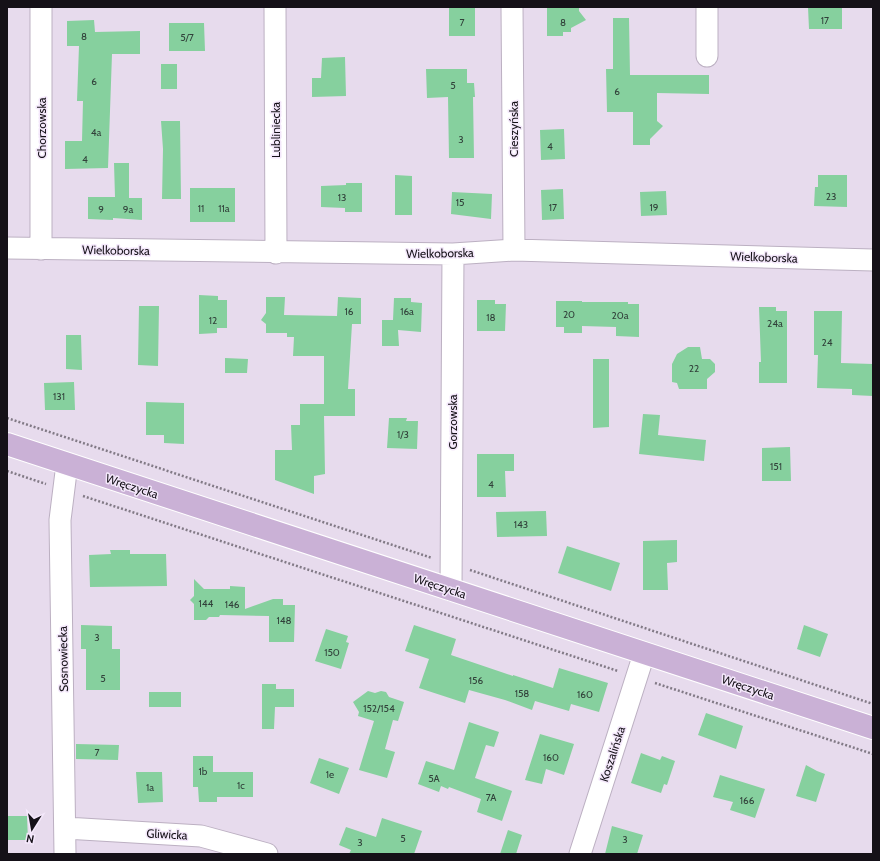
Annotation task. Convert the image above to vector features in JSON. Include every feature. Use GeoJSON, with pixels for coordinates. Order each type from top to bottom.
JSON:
{"type":"FeatureCollection","features":[{"type":"Feature","properties":{"kind":"main road","name":"Wręczycka"},"geometry":{"type":"LineString","coordinates":[[7,444],[873,728]]}},
{"type":"Feature","properties":{"kind":"street","name":"Chorzowska"},"geometry":{"type":"LineString","coordinates":[[41,7],[42,249]]}},
{"type":"Feature","properties":{"kind":"street","name":"Lubliniecka"},"geometry":{"type":"LineString","coordinates":[[275,7],[276,252]]}},
{"type":"Feature","properties":{"kind":"street","name":"Cieszyńska"},"geometry":{"type":"LineString","coordinates":[[512,7],[514,250]]}},
{"type":"Feature","properties":{"kind":"street"},"geometry":{"type":"LineString","coordinates":[[707,7],[707,56]]}},
{"type":"Feature","properties":{"kind":"street","name":"Wielkoborska"},"geometry":{"type":"LineString","coordinates":[[7,248],[453,254],[514,250],[873,260]]}},
{"type":"Feature","properties":{"kind":"street","name":"Gorzowska"},"geometry":{"type":"LineString","coordinates":[[451,590],[453,254]]}},
{"type":"Feature","properties":{"kind":"street","name":"Sosnowiecka"},"geometry":{"type":"LineString","coordinates":[[66,854],[60,520],[67,464]]}},
{"type":"Feature","properties":{"kind":"street","name":"Koszalińska"},"geometry":{"type":"LineString","coordinates":[[580,854],[644,654]]}},
{"type":"Feature","properties":{"kind":"street","name":"Gliwicka"},"geometry":{"type":"LineString","coordinates":[[65,828],[202,836],[267,854]]}},
{"type":"Feature","properties":{"kind":"path"},"geometry":{"type":"LineString","coordinates":[[7,418],[432,558]]}},
{"type":"Feature","properties":{"kind":"path"},"geometry":{"type":"LineString","coordinates":[[7,471],[51,486]]}},
{"type":"Feature","properties":{"kind":"path"},"geometry":{"type":"LineString","coordinates":[[79,495],[620,672]]}},
{"type":"Feature","properties":{"kind":"path"},"geometry":{"type":"LineString","coordinates":[[470,570],[873,704]]}},
{"type":"Feature","properties":{"kind":"path"},"geometry":{"type":"LineString","coordinates":[[652,682],[873,754]]}},
{"type":"Feature","properties":{"kind":"building"},"geometry":{"type":"Polygon","coordinates":[[[475,7],[475,36],[449,36],[449,8],[475,7]]]}},
{"type":"Feature","properties":{"kind":"building"},"geometry":{"type":"Polygon","coordinates":[[[547,7],[579,7],[579,11],[586,20],[571,28],[571,32],[563,32],[563,36],[547,36],[547,7]]]}},
{"type":"Feature","properties":{"kind":"building"},"geometry":{"type":"Polygon","coordinates":[[[808,7],[842,7],[842,29],[809,29],[808,7]]]}},
{"type":"Feature","properties":{"kind":"building"},"geometry":{"type":"Polygon","coordinates":[[[613,18],[629,18],[630,75],[709,75],[709,94],[657,93],[657,121],[663,126],[650,139],[650,145],[633,145],[633,112],[607,112],[606,69],[613,69],[613,18]]]}},
{"type":"Feature","properties":{"kind":"building"},"geometry":{"type":"Polygon","coordinates":[[[94,20],[95,32],[140,31],[140,54],[112,54],[108,168],[65,169],[65,141],[82,141],[83,101],[77,101],[79,46],[67,46],[67,21],[94,20]]]}},
{"type":"Feature","properties":{"kind":"building"},"geometry":{"type":"Polygon","coordinates":[[[169,23],[204,23],[205,51],[169,51],[169,23]]]}},
{"type":"Feature","properties":{"kind":"building"},"geometry":{"type":"Polygon","coordinates":[[[345,57],[346,96],[312,97],[312,78],[321,78],[322,58],[345,57]]]}},
{"type":"Feature","properties":{"kind":"building"},"geometry":{"type":"Polygon","coordinates":[[[161,64],[177,64],[177,89],[161,89],[161,64]]]}},
{"type":"Feature","properties":{"kind":"building"},"geometry":{"type":"Polygon","coordinates":[[[426,69],[467,69],[467,83],[474,83],[474,158],[449,158],[448,97],[427,98],[426,69]]]}},
{"type":"Feature","properties":{"kind":"building"},"geometry":{"type":"Polygon","coordinates":[[[161,121],[180,121],[181,199],[162,199],[163,149],[161,121]]]}},
{"type":"Feature","properties":{"kind":"building"},"geometry":{"type":"Polygon","coordinates":[[[564,129],[565,159],[541,160],[540,130],[564,129]]]}},
{"type":"Feature","properties":{"kind":"building"},"geometry":{"type":"Polygon","coordinates":[[[114,163],[129,163],[129,198],[142,198],[142,220],[113,218],[113,220],[88,219],[88,197],[115,197],[114,163]]]}},
{"type":"Feature","properties":{"kind":"building"},"geometry":{"type":"Polygon","coordinates":[[[395,175],[412,176],[412,215],[395,215],[395,175]]]}},
{"type":"Feature","properties":{"kind":"building"},"geometry":{"type":"Polygon","coordinates":[[[818,175],[847,175],[847,207],[814,206],[815,187],[818,187],[818,175]]]}},
{"type":"Feature","properties":{"kind":"building"},"geometry":{"type":"Polygon","coordinates":[[[346,183],[362,183],[362,212],[345,212],[345,208],[321,207],[321,186],[346,185],[346,183]]]}},
{"type":"Feature","properties":{"kind":"building"},"geometry":{"type":"Polygon","coordinates":[[[190,188],[235,188],[235,222],[190,222],[190,188]]]}},
{"type":"Feature","properties":{"kind":"building"},"geometry":{"type":"Polygon","coordinates":[[[563,189],[564,219],[542,220],[541,190],[563,189]]]}},
{"type":"Feature","properties":{"kind":"building"},"geometry":{"type":"Polygon","coordinates":[[[666,191],[667,215],[641,216],[640,192],[666,191]]]}},
{"type":"Feature","properties":{"kind":"building"},"geometry":{"type":"Polygon","coordinates":[[[452,192],[492,194],[491,219],[451,214],[452,192]]]}},
{"type":"Feature","properties":{"kind":"building"},"geometry":{"type":"Polygon","coordinates":[[[199,295],[218,296],[218,300],[227,300],[227,328],[217,328],[217,333],[199,334],[199,295]]]}},
{"type":"Feature","properties":{"kind":"building"},"geometry":{"type":"Polygon","coordinates":[[[266,297],[285,297],[284,315],[337,316],[338,297],[361,298],[361,324],[352,324],[348,389],[355,389],[355,416],[324,416],[325,474],[314,476],[314,494],[275,480],[275,450],[292,450],[291,425],[300,425],[300,404],[324,404],[324,356],[293,356],[294,337],[287,337],[287,333],[266,333],[266,324],[261,320],[266,313],[266,297]]]}},
{"type":"Feature","properties":{"kind":"building"},"geometry":{"type":"Polygon","coordinates":[[[394,298],[411,298],[411,302],[422,303],[421,332],[398,330],[399,346],[382,346],[382,320],[393,320],[394,298]]]}},
{"type":"Feature","properties":{"kind":"building"},"geometry":{"type":"Polygon","coordinates":[[[477,300],[495,300],[495,304],[506,304],[505,331],[477,331],[477,300]]]}},
{"type":"Feature","properties":{"kind":"building"},"geometry":{"type":"Polygon","coordinates":[[[556,301],[628,302],[628,304],[639,304],[639,337],[616,336],[616,327],[582,326],[582,333],[564,333],[564,327],[556,327],[556,301]]]}},
{"type":"Feature","properties":{"kind":"building"},"geometry":{"type":"Polygon","coordinates":[[[139,306],[159,306],[158,366],[138,365],[139,306]]]}},
{"type":"Feature","properties":{"kind":"building"},"geometry":{"type":"Polygon","coordinates":[[[759,307],[776,307],[776,311],[787,311],[787,383],[759,383],[759,362],[761,362],[759,307]]]}},
{"type":"Feature","properties":{"kind":"building"},"geometry":{"type":"Polygon","coordinates":[[[814,311],[842,311],[841,363],[873,364],[873,396],[852,395],[852,389],[817,388],[818,355],[814,355],[814,311]]]}},
{"type":"Feature","properties":{"kind":"building"},"geometry":{"type":"Polygon","coordinates":[[[66,335],[81,335],[82,370],[66,369],[66,335]]]}},
{"type":"Feature","properties":{"kind":"building"},"geometry":{"type":"Polygon","coordinates":[[[688,347],[700,347],[702,359],[710,359],[715,364],[715,372],[707,379],[707,389],[679,389],[677,383],[672,382],[672,364],[677,354],[688,347]]]}},
{"type":"Feature","properties":{"kind":"building"},"geometry":{"type":"Polygon","coordinates":[[[225,358],[248,359],[247,373],[225,373],[225,358]]]}},
{"type":"Feature","properties":{"kind":"building"},"geometry":{"type":"Polygon","coordinates":[[[593,359],[609,359],[609,427],[593,428],[593,359]]]}},
{"type":"Feature","properties":{"kind":"building"},"geometry":{"type":"Polygon","coordinates":[[[74,382],[75,410],[45,410],[44,383],[74,382]]]}},
{"type":"Feature","properties":{"kind":"building"},"geometry":{"type":"Polygon","coordinates":[[[146,402],[184,403],[184,444],[164,443],[164,435],[146,435],[146,402]]]}},
{"type":"Feature","properties":{"kind":"building"},"geometry":{"type":"Polygon","coordinates":[[[643,414],[660,415],[658,435],[706,440],[704,461],[639,454],[643,414]]]}},
{"type":"Feature","properties":{"kind":"building"},"geometry":{"type":"Polygon","coordinates":[[[389,418],[407,418],[406,421],[418,421],[417,449],[387,448],[389,418]]]}},
{"type":"Feature","properties":{"kind":"building"},"geometry":{"type":"Polygon","coordinates":[[[790,447],[791,481],[762,481],[762,448],[790,447]]]}},
{"type":"Feature","properties":{"kind":"building"},"geometry":{"type":"Polygon","coordinates":[[[477,454],[514,454],[514,471],[505,471],[506,497],[477,497],[477,454]]]}},
{"type":"Feature","properties":{"kind":"building"},"geometry":{"type":"Polygon","coordinates":[[[546,511],[547,536],[497,537],[496,512],[546,511]]]}},
{"type":"Feature","properties":{"kind":"building"},"geometry":{"type":"Polygon","coordinates":[[[677,540],[677,562],[667,563],[668,590],[643,590],[643,541],[677,540]]]}},
{"type":"Feature","properties":{"kind":"building"},"geometry":{"type":"Polygon","coordinates":[[[567,546],[620,563],[611,591],[558,573],[567,546]]]}},
{"type":"Feature","properties":{"kind":"building"},"geometry":{"type":"Polygon","coordinates":[[[110,550],[130,550],[130,554],[166,554],[167,586],[90,587],[89,555],[111,554],[110,550]]]}},
{"type":"Feature","properties":{"kind":"building"},"geometry":{"type":"Polygon","coordinates":[[[194,579],[204,589],[230,589],[230,586],[245,587],[245,609],[273,599],[283,599],[283,605],[295,605],[294,642],[269,642],[269,616],[220,615],[219,617],[209,617],[206,620],[194,620],[194,604],[190,600],[194,596],[194,579]]]}},
{"type":"Feature","properties":{"kind":"building"},"geometry":{"type":"Polygon","coordinates":[[[81,625],[112,626],[112,649],[120,649],[120,690],[86,690],[86,649],[81,649],[81,625]]]}},
{"type":"Feature","properties":{"kind":"building"},"geometry":{"type":"Polygon","coordinates":[[[414,625],[456,639],[451,655],[553,688],[559,668],[608,683],[599,712],[571,704],[569,711],[535,701],[532,710],[505,700],[469,690],[465,703],[419,688],[429,659],[405,651],[414,625]]]}},
{"type":"Feature","properties":{"kind":"building"},"geometry":{"type":"Polygon","coordinates":[[[804,625],[828,634],[820,657],[797,649],[804,625]]]}},
{"type":"Feature","properties":{"kind":"building"},"geometry":{"type":"Polygon","coordinates":[[[326,629],[348,636],[346,642],[349,643],[341,669],[315,661],[326,629]]]}},
{"type":"Feature","properties":{"kind":"building"},"geometry":{"type":"Polygon","coordinates":[[[262,684],[276,684],[276,689],[294,689],[294,707],[275,707],[274,729],[262,729],[262,684]]]}},
{"type":"Feature","properties":{"kind":"building"},"geometry":{"type":"Polygon","coordinates":[[[368,691],[375,693],[381,691],[386,692],[389,697],[404,702],[398,721],[393,720],[385,749],[395,752],[387,778],[359,770],[374,721],[358,716],[359,712],[353,702],[368,691]]]}},
{"type":"Feature","properties":{"kind":"building"},"geometry":{"type":"Polygon","coordinates":[[[149,692],[181,692],[181,707],[149,707],[149,692]]]}},
{"type":"Feature","properties":{"kind":"building"},"geometry":{"type":"Polygon","coordinates":[[[706,713],[743,726],[736,749],[698,735],[706,713]]]}},
{"type":"Feature","properties":{"kind":"building"},"geometry":{"type":"Polygon","coordinates":[[[469,722],[499,732],[494,747],[486,745],[475,778],[512,791],[502,821],[477,812],[481,799],[449,787],[448,789],[441,786],[439,792],[418,784],[426,761],[454,770],[469,722]]]}},
{"type":"Feature","properties":{"kind":"building"},"geometry":{"type":"Polygon","coordinates":[[[540,734],[574,744],[564,775],[546,769],[542,784],[525,780],[540,734]]]}},
{"type":"Feature","properties":{"kind":"building"},"geometry":{"type":"Polygon","coordinates":[[[76,744],[119,745],[118,760],[76,759],[76,744]]]}},
{"type":"Feature","properties":{"kind":"building"},"geometry":{"type":"Polygon","coordinates":[[[641,753],[660,760],[662,756],[675,761],[667,785],[664,784],[661,793],[631,783],[641,753]]]}},
{"type":"Feature","properties":{"kind":"building"},"geometry":{"type":"Polygon","coordinates":[[[193,756],[213,756],[213,772],[253,772],[253,797],[217,797],[217,802],[199,802],[198,787],[193,787],[193,756]]]}},
{"type":"Feature","properties":{"kind":"building"},"geometry":{"type":"Polygon","coordinates":[[[319,758],[349,768],[339,794],[310,783],[319,758]]]}},
{"type":"Feature","properties":{"kind":"building"},"geometry":{"type":"Polygon","coordinates":[[[806,765],[825,774],[816,802],[796,796],[806,765]]]}},
{"type":"Feature","properties":{"kind":"building"},"geometry":{"type":"Polygon","coordinates":[[[136,772],[162,772],[163,802],[138,803],[136,772]]]}},
{"type":"Feature","properties":{"kind":"building"},"geometry":{"type":"Polygon","coordinates":[[[720,775],[765,789],[755,818],[730,810],[733,802],[713,797],[720,775]]]}},
{"type":"Feature","properties":{"kind":"building"},"geometry":{"type":"Polygon","coordinates":[[[7,816],[27,816],[28,840],[7,840],[7,816]]]}},
{"type":"Feature","properties":{"kind":"building"},"geometry":{"type":"Polygon","coordinates":[[[382,818],[422,831],[414,854],[349,854],[351,850],[339,845],[346,827],[376,837],[382,818]]]}},
{"type":"Feature","properties":{"kind":"building"},"geometry":{"type":"Polygon","coordinates":[[[612,826],[643,835],[637,854],[605,854],[612,826]]]}},
{"type":"Feature","properties":{"kind":"building"},"geometry":{"type":"Polygon","coordinates":[[[508,830],[522,835],[516,854],[500,854],[508,830]]]}}]}
